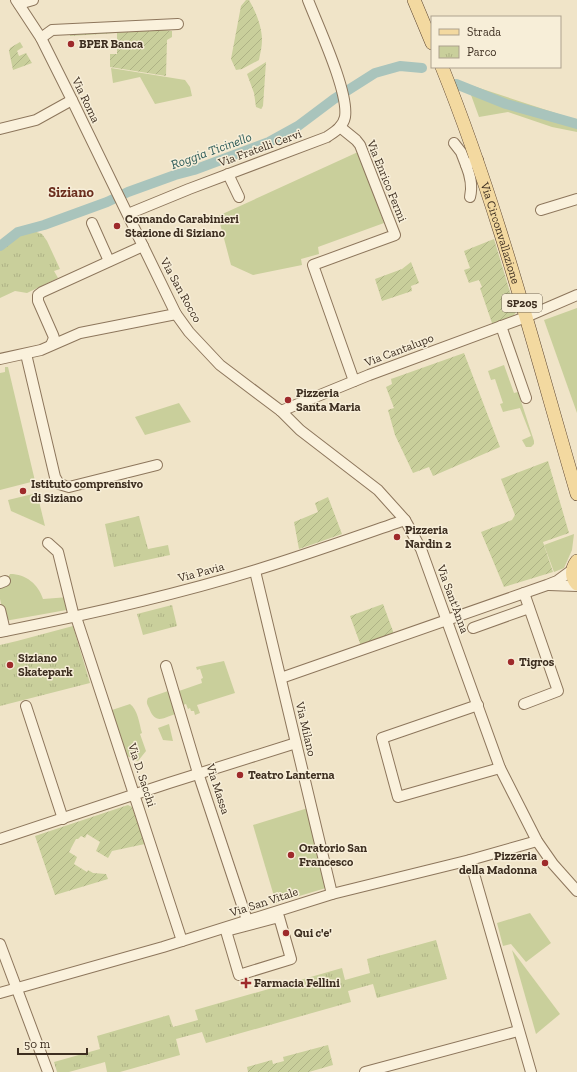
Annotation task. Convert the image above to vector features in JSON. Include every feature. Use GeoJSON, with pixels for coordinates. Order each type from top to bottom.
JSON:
{"type":"FeatureCollection","features":[{"type":"Feature","properties":{"kind":"main road"},"geometry":{"type":"LineString","coordinates":[[414,0],[430,37]]}},
{"type":"Feature","properties":{"kind":"main road","name":"Via Circonvallazione"},"geometry":{"type":"LineString","coordinates":[[442,68],[461,113],[472,162],[526,317],[577,494]]}},
{"type":"Feature","properties":{"kind":"main road"},"geometry":{"type":"LineString","coordinates":[[575,563],[573,578],[577,585]]}},
{"type":"Feature","properties":{"kind":"street"},"geometry":{"type":"LineString","coordinates":[[18,2],[33,0]]}},
{"type":"Feature","properties":{"kind":"street"},"geometry":{"type":"LineString","coordinates":[[308,0],[344,96],[345,118],[340,127]]}},
{"type":"Feature","properties":{"kind":"street","name":"Via Roma"},"geometry":{"type":"LineString","coordinates":[[18,2],[40,38],[128,214]]}},
{"type":"Feature","properties":{"kind":"street"},"geometry":{"type":"LineString","coordinates":[[40,38],[52,30],[178,24]]}},
{"type":"Feature","properties":{"kind":"street"},"geometry":{"type":"LineString","coordinates":[[0,129],[36,120],[72,100]]}},
{"type":"Feature","properties":{"kind":"street","name":"Via Fratelli Cervi"},"geometry":{"type":"LineString","coordinates":[[128,214],[189,188],[327,137],[340,127]]}},
{"type":"Feature","properties":{"kind":"street","name":"Via Enrico Fermi"},"geometry":{"type":"LineString","coordinates":[[340,127],[360,145],[395,235],[314,265],[354,381]]}},
{"type":"Feature","properties":{"kind":"street"},"geometry":{"type":"LineString","coordinates":[[454,143],[472,162],[472,191],[470,197]]}},
{"type":"Feature","properties":{"kind":"street"},"geometry":{"type":"LineString","coordinates":[[228,174],[239,197]]}},
{"type":"Feature","properties":{"kind":"street"},"geometry":{"type":"LineString","coordinates":[[541,210],[577,199]]}},
{"type":"Feature","properties":{"kind":"street","name":"Via San Rocco"},"geometry":{"type":"LineString","coordinates":[[128,214],[176,314],[189,332],[220,365],[281,411]]}},
{"type":"Feature","properties":{"kind":"street"},"geometry":{"type":"LineString","coordinates":[[92,223],[110,261]]}},
{"type":"Feature","properties":{"kind":"street"},"geometry":{"type":"LineString","coordinates":[[51,345],[54,338],[38,301],[38,295],[143,246]]}},
{"type":"Feature","properties":{"kind":"street","name":"Via Cantalupo"},"geometry":{"type":"LineString","coordinates":[[281,411],[354,381],[526,317],[577,295]]}},
{"type":"Feature","properties":{"kind":"street"},"geometry":{"type":"LineString","coordinates":[[0,359],[40,350],[80,333],[176,314]]}},
{"type":"Feature","properties":{"kind":"street"},"geometry":{"type":"LineString","coordinates":[[501,326],[526,398]]}},
{"type":"Feature","properties":{"kind":"street"},"geometry":{"type":"LineString","coordinates":[[26,354],[55,477],[60,484],[69,487],[158,466]]}},
{"type":"Feature","properties":{"kind":"street","name":"Via Sant'Anna"},"geometry":{"type":"LineString","coordinates":[[281,411],[300,430],[378,490],[405,520],[421,549],[500,768],[537,840],[553,864],[577,891]]}},
{"type":"Feature","properties":{"kind":"street","name":"Via Pavia"},"geometry":{"type":"LineString","coordinates":[[3,632],[75,617],[198,587],[255,571],[405,520]]}},
{"type":"Feature","properties":{"kind":"street","name":"Via D. Sacchi"},"geometry":{"type":"LineString","coordinates":[[48,544],[58,552],[75,617],[135,794],[182,942]]}},
{"type":"Feature","properties":{"kind":"street"},"geometry":{"type":"LineString","coordinates":[[281,678],[547,585],[557,580],[575,563]]}},
{"type":"Feature","properties":{"kind":"street","name":"Via Milano"},"geometry":{"type":"LineString","coordinates":[[255,571],[332,894]]}},
{"type":"Feature","properties":{"kind":"street"},"geometry":{"type":"LineString","coordinates":[[547,585],[577,585]]}},
{"type":"Feature","properties":{"kind":"street"},"geometry":{"type":"LineString","coordinates":[[524,593],[558,691],[524,704]]}},
{"type":"Feature","properties":{"kind":"street"},"geometry":{"type":"LineString","coordinates":[[473,628],[529,608]]}},
{"type":"Feature","properties":{"kind":"street"},"geometry":{"type":"LineString","coordinates":[[0,610],[3,632]]}},
{"type":"Feature","properties":{"kind":"street","name":"Via Massa"},"geometry":{"type":"LineString","coordinates":[[166,666],[198,773],[248,920]]}},
{"type":"Feature","properties":{"kind":"street"},"geometry":{"type":"LineString","coordinates":[[478,705],[382,738],[398,797],[500,768]]}},
{"type":"Feature","properties":{"kind":"street"},"geometry":{"type":"LineString","coordinates":[[26,706],[63,819]]}},
{"type":"Feature","properties":{"kind":"street"},"geometry":{"type":"LineString","coordinates":[[0,839],[296,742]]}},
{"type":"Feature","properties":{"kind":"street","name":"Via San Vitale"},"geometry":{"type":"LineString","coordinates":[[0,993],[182,942],[332,894],[470,860],[537,840]]}},
{"type":"Feature","properties":{"kind":"street"},"geometry":{"type":"LineString","coordinates":[[470,860],[531,1072]]}},
{"type":"Feature","properties":{"kind":"street"},"geometry":{"type":"LineString","coordinates":[[279,916],[291,959],[239,974],[226,932],[279,916]]}},
{"type":"Feature","properties":{"kind":"street"},"geometry":{"type":"LineString","coordinates":[[0,944],[48,1072]]}},
{"type":"Feature","properties":{"kind":"street"},"geometry":{"type":"LineString","coordinates":[[365,1072],[518,1031]]}},
{"type":"Feature","properties":{"kind":"green space"},"geometry":{"type":"Polygon","coordinates":[[[246,0],[249,0],[258,20],[262,35],[261,48],[259,60],[242,69],[236,70],[231,59],[241,6],[246,0]]]}},
{"type":"Feature","properties":{"kind":"green space"},"geometry":{"type":"Polygon","coordinates":[[[158,29],[172,31],[172,37],[167,40],[166,76],[110,67],[110,54],[117,54],[117,33],[70,36],[70,30],[158,29]]]}},
{"type":"Feature","properties":{"kind":"green space"},"geometry":{"type":"Polygon","coordinates":[[[20,42],[23,47],[17,51],[19,56],[26,53],[32,63],[13,70],[9,51],[10,48],[20,42]]]}},
{"type":"Feature","properties":{"kind":"green space"},"geometry":{"type":"Polygon","coordinates":[[[266,62],[263,106],[261,109],[256,107],[254,93],[247,74],[266,62]]]}},
{"type":"Feature","properties":{"kind":"green space"},"geometry":{"type":"Polygon","coordinates":[[[111,68],[185,80],[190,87],[192,96],[155,104],[140,77],[113,83],[111,68]]]}},
{"type":"Feature","properties":{"kind":"green space"},"geometry":{"type":"Polygon","coordinates":[[[467,84],[577,120],[577,132],[552,127],[508,112],[479,117],[467,84]]]}},
{"type":"Feature","properties":{"kind":"green space"},"geometry":{"type":"Polygon","coordinates":[[[358,152],[384,223],[318,247],[319,254],[301,259],[302,265],[253,275],[231,265],[218,216],[358,152]]]}},
{"type":"Feature","properties":{"kind":"green space"},"geometry":{"type":"Polygon","coordinates":[[[34,231],[42,234],[47,241],[60,269],[54,271],[58,278],[27,293],[15,291],[0,298],[0,247],[15,236],[34,231]]]}},
{"type":"Feature","properties":{"kind":"green space"},"geometry":{"type":"Polygon","coordinates":[[[494,239],[516,312],[512,318],[493,326],[480,288],[482,287],[479,280],[469,283],[464,270],[470,268],[464,251],[494,239]]]}},
{"type":"Feature","properties":{"kind":"green space"},"geometry":{"type":"Polygon","coordinates":[[[411,262],[419,283],[411,286],[412,291],[382,301],[375,279],[402,269],[411,262]]]}},
{"type":"Feature","properties":{"kind":"green space"},"geometry":{"type":"Polygon","coordinates":[[[577,308],[577,413],[544,320],[577,308]]]}},
{"type":"Feature","properties":{"kind":"green space"},"geometry":{"type":"Polygon","coordinates":[[[464,353],[500,447],[433,476],[429,467],[413,473],[395,435],[388,410],[394,408],[386,387],[392,384],[391,379],[464,353]]]}},
{"type":"Feature","properties":{"kind":"green space"},"geometry":{"type":"Polygon","coordinates":[[[504,365],[514,393],[518,392],[534,441],[534,444],[531,447],[526,447],[522,440],[531,436],[520,408],[503,412],[500,404],[503,403],[495,379],[491,380],[488,371],[504,365]]]}},
{"type":"Feature","properties":{"kind":"green space"},"geometry":{"type":"Polygon","coordinates":[[[5,367],[8,367],[35,481],[0,490],[0,373],[5,372],[5,367]]]}},
{"type":"Feature","properties":{"kind":"green space"},"geometry":{"type":"Polygon","coordinates":[[[179,403],[191,422],[145,435],[135,417],[179,403]]]}},
{"type":"Feature","properties":{"kind":"green space"},"geometry":{"type":"Polygon","coordinates":[[[548,461],[569,533],[543,542],[553,572],[504,587],[481,532],[512,520],[515,515],[501,479],[548,461]]]}},
{"type":"Feature","properties":{"kind":"green space"},"geometry":{"type":"Polygon","coordinates":[[[37,493],[45,526],[11,511],[8,500],[37,493]]]}},
{"type":"Feature","properties":{"kind":"green space"},"geometry":{"type":"Polygon","coordinates":[[[328,497],[342,534],[299,549],[294,522],[318,512],[315,503],[328,497]]]}},
{"type":"Feature","properties":{"kind":"green space"},"geometry":{"type":"Polygon","coordinates":[[[139,516],[148,549],[168,545],[170,555],[114,567],[105,524],[139,516]]]}},
{"type":"Feature","properties":{"kind":"green space"},"geometry":{"type":"Polygon","coordinates":[[[574,534],[572,550],[564,568],[554,572],[544,545],[574,534]]]}},
{"type":"Feature","properties":{"kind":"green space"},"geometry":{"type":"Polygon","coordinates":[[[10,574],[16,574],[26,578],[35,584],[43,599],[69,597],[72,609],[5,621],[0,599],[0,588],[10,574]]]}},
{"type":"Feature","properties":{"kind":"green space"},"geometry":{"type":"Polygon","coordinates":[[[383,604],[394,634],[361,646],[350,616],[383,604]]]}},
{"type":"Feature","properties":{"kind":"green space"},"geometry":{"type":"Polygon","coordinates":[[[172,605],[177,626],[143,635],[137,614],[172,605]]]}},
{"type":"Feature","properties":{"kind":"green space"},"geometry":{"type":"Polygon","coordinates":[[[73,626],[90,683],[0,706],[0,645],[73,626]]]}},
{"type":"Feature","properties":{"kind":"green space"},"geometry":{"type":"Polygon","coordinates":[[[224,661],[235,693],[197,705],[200,713],[195,715],[194,711],[191,711],[190,708],[188,709],[186,704],[183,705],[179,691],[202,683],[201,679],[203,678],[200,669],[197,670],[196,667],[224,661]]]}},
{"type":"Feature","properties":{"kind":"green space"},"geometry":{"type":"Polygon","coordinates":[[[168,691],[175,714],[163,719],[156,718],[151,713],[147,704],[147,699],[168,691]]]}},
{"type":"Feature","properties":{"kind":"green space"},"geometry":{"type":"Polygon","coordinates":[[[130,704],[138,717],[142,733],[140,734],[146,751],[138,761],[127,756],[112,710],[130,704]]]}},
{"type":"Feature","properties":{"kind":"green space"},"geometry":{"type":"Polygon","coordinates":[[[169,724],[173,741],[163,740],[158,728],[169,724]]]}},
{"type":"Feature","properties":{"kind":"green space"},"geometry":{"type":"Polygon","coordinates":[[[128,805],[132,807],[145,844],[112,851],[108,858],[96,851],[100,842],[87,834],[85,838],[81,836],[76,839],[69,852],[77,857],[74,864],[87,872],[88,870],[93,873],[106,874],[108,879],[55,895],[35,836],[128,805]]]}},
{"type":"Feature","properties":{"kind":"green space","name":"Oratorio San Francesco"},"geometry":{"type":"Polygon","coordinates":[[[308,808],[326,888],[276,903],[253,825],[308,808]]]}},
{"type":"Feature","properties":{"kind":"green space"},"geometry":{"type":"Polygon","coordinates":[[[530,913],[551,943],[526,962],[511,944],[503,946],[497,923],[530,913]]]}},
{"type":"Feature","properties":{"kind":"green space"},"geometry":{"type":"Polygon","coordinates":[[[436,940],[447,979],[377,998],[373,984],[348,991],[351,1002],[206,1043],[202,1032],[176,1039],[180,1055],[120,1072],[107,1072],[105,1062],[69,1072],[57,1072],[54,1062],[100,1049],[97,1036],[169,1015],[173,1027],[198,1020],[195,1010],[342,968],[345,980],[370,973],[367,959],[436,940]]]}},
{"type":"Feature","properties":{"kind":"green space"},"geometry":{"type":"Polygon","coordinates":[[[512,950],[560,1014],[536,1034],[512,950]]]}},
{"type":"Feature","properties":{"kind":"green space"},"geometry":{"type":"Polygon","coordinates":[[[328,1045],[333,1065],[309,1072],[248,1072],[247,1067],[272,1060],[273,1064],[284,1061],[283,1057],[328,1045]]]}},
{"type":"Feature","properties":{"kind":"waterway","name":"Roggia Ticinello"},"geometry":{"type":"LineString","coordinates":[[0,246],[18,232],[44,225],[107,202],[128,192],[175,175],[194,170],[269,142],[298,126],[334,99],[375,73],[400,66],[422,68]]}},
{"type":"Feature","properties":{"kind":"waterway","name":"Roggia Ticinello"},"geometry":{"type":"LineString","coordinates":[[456,84],[506,104],[577,124]]}},
{"type":"Feature","properties":{"kind":"place","name":"BPER Banca"},"geometry":{"type":"Point","coordinates":[71,44]}},
{"type":"Feature","properties":{"kind":"place","name":"Comando Carabinieri Stazione di Siziano"},"geometry":{"type":"Point","coordinates":[117,226]}},
{"type":"Feature","properties":{"kind":"place","name":"Pizzeria Santa Maria"},"geometry":{"type":"Point","coordinates":[288,400]}},
{"type":"Feature","properties":{"kind":"place","name":"Istituto comprensivo di Siziano"},"geometry":{"type":"Point","coordinates":[23,491]}},
{"type":"Feature","properties":{"kind":"place","name":"Pizzeria Nardin 2"},"geometry":{"type":"Point","coordinates":[397,537]}},
{"type":"Feature","properties":{"kind":"place","name":"Tigros"},"geometry":{"type":"Point","coordinates":[511,662]}},
{"type":"Feature","properties":{"kind":"place","name":"Siziano Skatepark"},"geometry":{"type":"Point","coordinates":[10,665]}},
{"type":"Feature","properties":{"kind":"place","name":"Teatro Lanterna"},"geometry":{"type":"Point","coordinates":[240,775]}},
{"type":"Feature","properties":{"kind":"place","name":"Oratorio San Francesco"},"geometry":{"type":"Point","coordinates":[291,855]}},
{"type":"Feature","properties":{"kind":"place","name":"Pizzeria della Madonna"},"geometry":{"type":"Point","coordinates":[545,863]}},
{"type":"Feature","properties":{"kind":"place","name":"Qui c'e'"},"geometry":{"type":"Point","coordinates":[286,933]}},
{"type":"Feature","properties":{"kind":"place","name":"Farmacia Fellini"},"geometry":{"type":"Point","coordinates":[246,983]}},
{"type":"Feature","properties":{"kind":"district","name":"Siziano"},"geometry":{"type":"Point","coordinates":[71,192]}}]}
